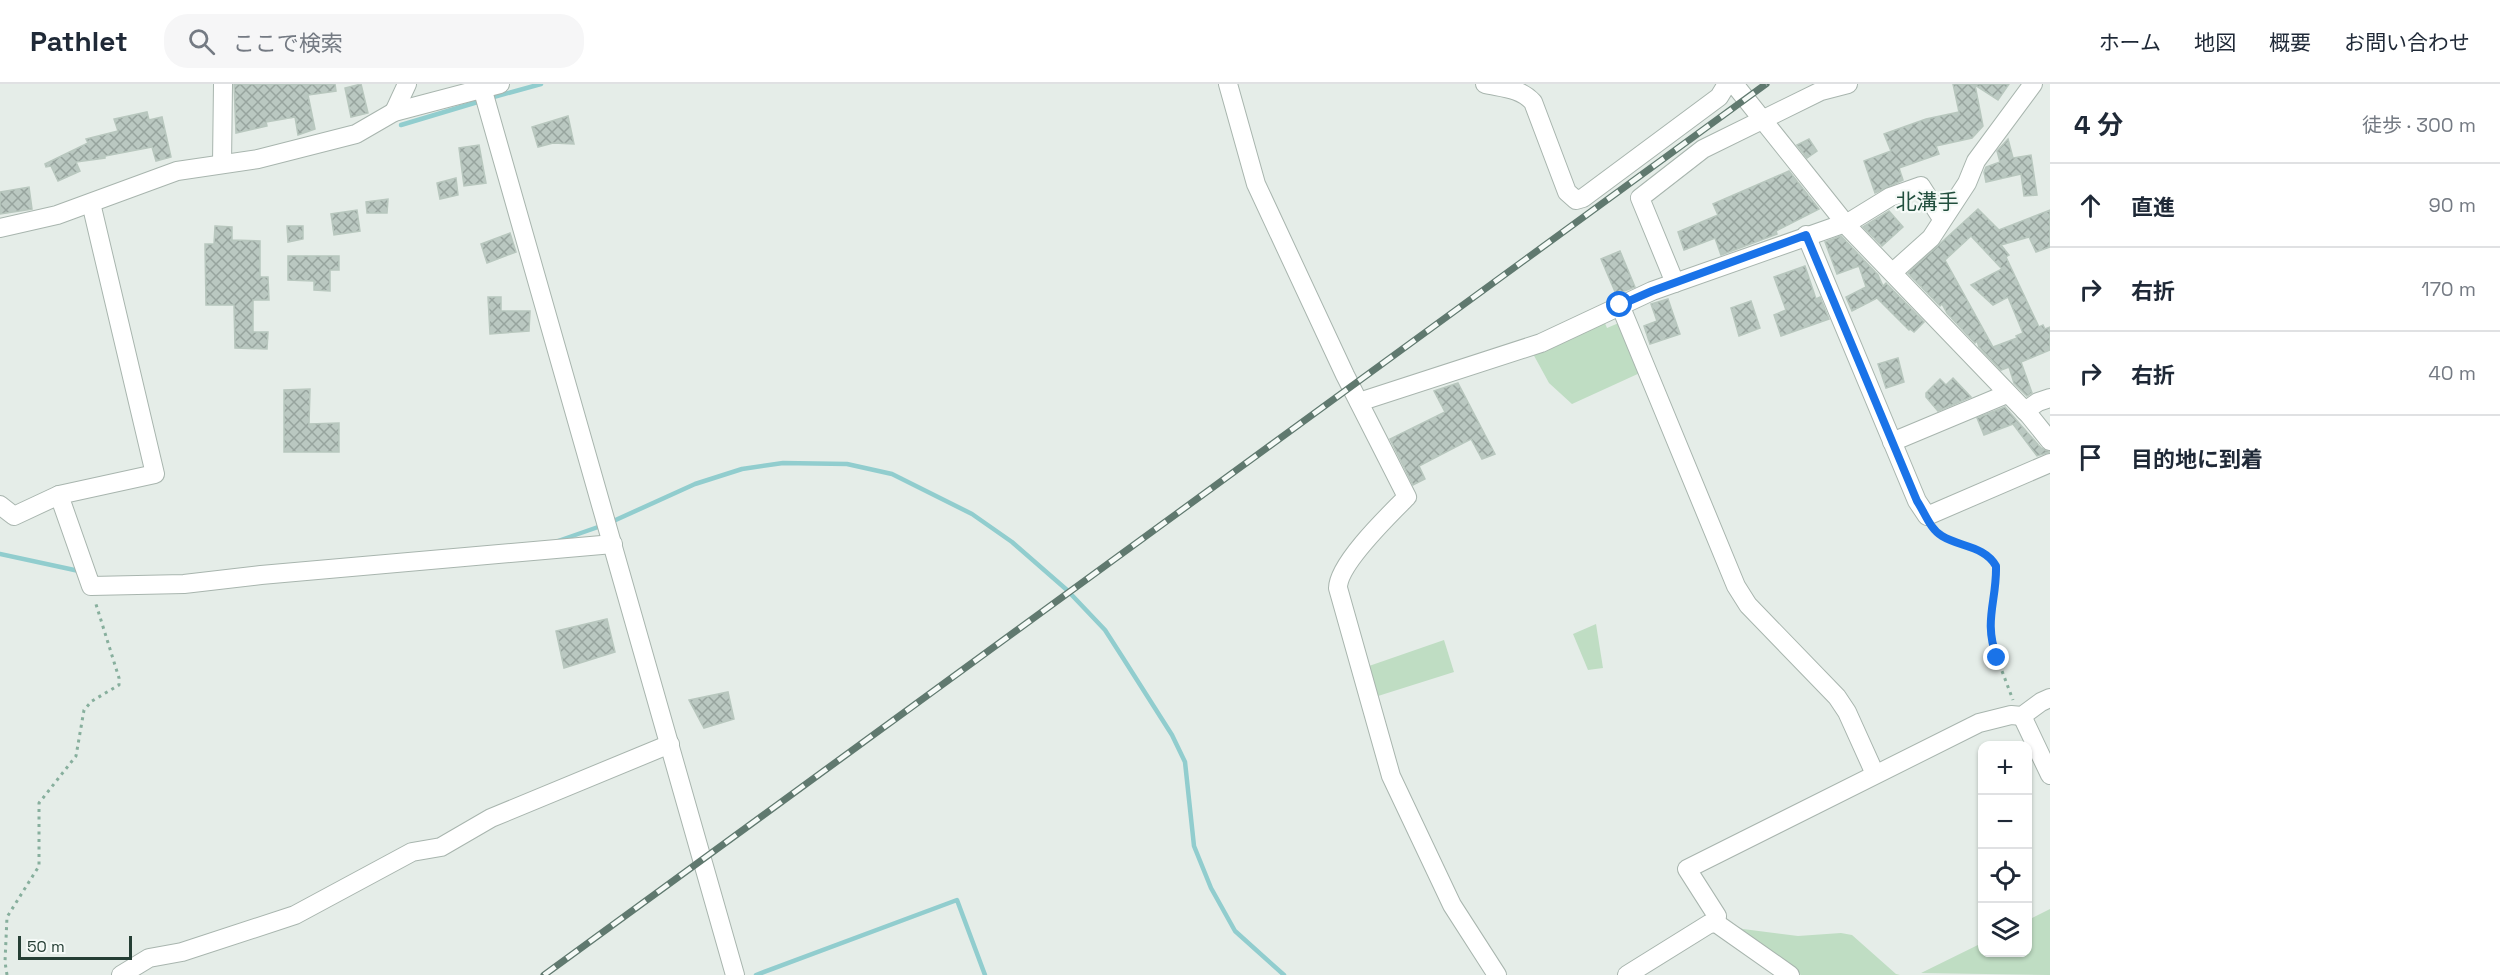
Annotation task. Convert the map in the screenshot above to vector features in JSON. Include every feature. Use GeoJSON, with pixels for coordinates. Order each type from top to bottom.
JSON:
{"type":"FeatureCollection","features":[{"type":"Feature","properties":{"kind":"street"},"geometry":{"type":"LineString","coordinates":[[222,164],[223,84]]}},
{"type":"Feature","properties":{"kind":"street"},"geometry":{"type":"LineString","coordinates":[[394,112],[407,84]]}},
{"type":"Feature","properties":{"kind":"street"},"geometry":{"type":"LineString","coordinates":[[1228,84],[1256,184],[1359,402],[1407,497],[1378,526],[1342,573],[1338,588],[1395,785],[1452,905],[1497,975]]}},
{"type":"Feature","properties":{"kind":"street"},"geometry":{"type":"LineString","coordinates":[[1485,84],[1516,91],[1526,95],[1533,102],[1568,192],[1576,200],[1583,198],[1719,97],[1727,84]]}},
{"type":"Feature","properties":{"kind":"street"},"geometry":{"type":"LineString","coordinates":[[1734,84],[1845,223],[2025,411],[2050,441]]}},
{"type":"Feature","properties":{"kind":"street"},"geometry":{"type":"LineString","coordinates":[[1675,283],[1640,198],[1703,149],[1821,91],[1848,84]]}},
{"type":"Feature","properties":{"kind":"street"},"geometry":{"type":"LineString","coordinates":[[1893,272],[1931,238],[1967,183],[1976,161],[2033,84]]}},
{"type":"Feature","properties":{"kind":"street"},"geometry":{"type":"LineString","coordinates":[[0,228],[42,220],[177,171],[258,159],[356,134],[394,112],[486,91],[640,647],[670,744],[735,975]]}},
{"type":"Feature","properties":{"kind":"street"},"geometry":{"type":"LineString","coordinates":[[1359,402],[1541,343],[1620,305],[1675,283],[1845,223],[1890,197],[1921,186],[1942,219]]}},
{"type":"Feature","properties":{"kind":"street"},"geometry":{"type":"LineString","coordinates":[[0,506],[14,516],[59,495],[155,474],[91,203]]}},
{"type":"Feature","properties":{"kind":"street"},"geometry":{"type":"LineString","coordinates":[[1806,235],[1917,501],[1927,516],[2050,463]]}},
{"type":"Feature","properties":{"kind":"street"},"geometry":{"type":"LineString","coordinates":[[1620,305],[1736,586],[1748,605],[1837,697],[1847,712],[1875,774]]}},
{"type":"Feature","properties":{"kind":"street"},"geometry":{"type":"LineString","coordinates":[[1892,442],[2002,396],[2005,392]]}},
{"type":"Feature","properties":{"kind":"street"},"geometry":{"type":"LineString","coordinates":[[2025,411],[2038,402],[2050,398]]}},
{"type":"Feature","properties":{"kind":"street"},"geometry":{"type":"LineString","coordinates":[[59,495],[91,586],[184,584],[612,540]]}},
{"type":"Feature","properties":{"kind":"street"},"geometry":{"type":"LineString","coordinates":[[1716,923],[1717,916],[1687,868],[1979,723],[2011,715],[2020,716],[2050,698]]}},
{"type":"Feature","properties":{"kind":"street"},"geometry":{"type":"LineString","coordinates":[[2020,716],[2050,775]]}},
{"type":"Feature","properties":{"kind":"street"},"geometry":{"type":"LineString","coordinates":[[121,975],[149,958],[182,952],[295,915],[412,852],[441,847],[490,818],[670,744]]}},
{"type":"Feature","properties":{"kind":"street"},"geometry":{"type":"LineString","coordinates":[[1627,975],[1709,924],[1716,923],[1790,975]]}},
{"type":"Feature","properties":{"kind":"path"},"geometry":{"type":"LineString","coordinates":[[1927,516],[1932,528],[1941,536],[1983,552],[1992,559],[1996,566],[1990,624],[1991,642],[2020,716]]}},
{"type":"Feature","properties":{"kind":"path"},"geometry":{"type":"LineString","coordinates":[[7,975],[5,962],[7,917],[39,866],[39,803],[76,756],[84,710],[92,701],[119,685],[119,678],[91,586]]}},
{"type":"Feature","properties":{"kind":"green space"},"geometry":{"type":"Polygon","coordinates":[[[1604,321],[1607,328],[1621,322],[1642,372],[1572,404],[1549,383],[1532,352],[1604,321]]]}},
{"type":"Feature","properties":{"kind":"green space"},"geometry":{"type":"Polygon","coordinates":[[[1596,624],[1603,668],[1588,670],[1573,634],[1596,624]]]}},
{"type":"Feature","properties":{"kind":"green space"},"geometry":{"type":"Polygon","coordinates":[[[1444,640],[1454,672],[1378,696],[1369,666],[1444,640]]]}},
{"type":"Feature","properties":{"kind":"green space"},"geometry":{"type":"Polygon","coordinates":[[[2050,909],[2050,975],[1921,973],[1978,945],[1978,957],[2032,957],[2032,918],[2050,909]]]}},
{"type":"Feature","properties":{"kind":"green space"},"geometry":{"type":"Polygon","coordinates":[[[1729,923],[1743,929],[1798,936],[1841,933],[1852,935],[1900,975],[1801,975],[1737,932],[1729,923]]]}},
{"type":"Feature","properties":{"kind":"building"},"geometry":{"type":"Polygon","coordinates":[[[234,84],[335,84],[336,91],[308,95],[315,129],[298,135],[295,117],[266,122],[267,126],[236,133],[234,84]]]}},
{"type":"Feature","properties":{"kind":"building"},"geometry":{"type":"Polygon","coordinates":[[[361,84],[368,113],[351,117],[345,88],[361,84]]]}},
{"type":"Feature","properties":{"kind":"building"},"geometry":{"type":"Polygon","coordinates":[[[1953,84],[2009,84],[1998,100],[1975,85],[1983,126],[1972,138],[1936,146],[1939,154],[1899,168],[1903,180],[1875,193],[1864,161],[1891,151],[1884,134],[1926,119],[1959,112],[1953,84]]]}},
{"type":"Feature","properties":{"kind":"building"},"geometry":{"type":"Polygon","coordinates":[[[147,112],[149,120],[162,117],[171,157],[156,161],[152,147],[76,162],[80,171],[58,181],[51,166],[46,167],[45,164],[88,143],[86,139],[118,131],[114,119],[147,112]]]}},
{"type":"Feature","properties":{"kind":"building"},"geometry":{"type":"Polygon","coordinates":[[[568,116],[574,144],[553,143],[538,147],[532,127],[568,116]]]}},
{"type":"Feature","properties":{"kind":"building"},"geometry":{"type":"Polygon","coordinates":[[[1809,139],[1817,151],[1807,158],[1797,145],[1809,139]]]}},
{"type":"Feature","properties":{"kind":"building"},"geometry":{"type":"Polygon","coordinates":[[[2008,139],[2013,158],[2031,155],[2037,195],[2024,196],[2021,174],[1986,182],[1984,172],[1986,167],[2000,162],[1997,151],[2008,139]]]}},
{"type":"Feature","properties":{"kind":"building"},"geometry":{"type":"Polygon","coordinates":[[[479,145],[486,183],[464,186],[459,148],[479,145]]]}},
{"type":"Feature","properties":{"kind":"building"},"geometry":{"type":"Polygon","coordinates":[[[1789,171],[1819,209],[1776,231],[1777,234],[1721,255],[1715,238],[1684,250],[1678,232],[1718,215],[1713,204],[1789,171]]]}},
{"type":"Feature","properties":{"kind":"building"},"geometry":{"type":"Polygon","coordinates":[[[456,178],[458,195],[440,199],[437,183],[456,178]]]}},
{"type":"Feature","properties":{"kind":"building"},"geometry":{"type":"Polygon","coordinates":[[[29,187],[32,209],[0,214],[0,192],[29,187]]]}},
{"type":"Feature","properties":{"kind":"building"},"geometry":{"type":"Polygon","coordinates":[[[388,199],[387,213],[367,213],[366,202],[388,199]]]}},
{"type":"Feature","properties":{"kind":"building"},"geometry":{"type":"Polygon","coordinates":[[[1978,209],[1999,230],[2050,210],[2050,247],[2036,252],[2029,237],[2001,245],[2009,255],[2006,257],[2039,327],[2043,325],[2045,329],[2050,327],[2050,350],[2021,362],[2032,393],[2027,396],[2014,383],[2009,367],[2001,370],[1979,347],[1977,341],[1975,343],[1947,313],[1942,304],[1940,306],[1908,273],[1978,209]],[[1971,236],[1945,260],[1993,347],[2017,338],[2016,336],[2023,333],[2008,297],[1993,305],[1971,285],[2002,269],[1971,236]]]}},
{"type":"Feature","properties":{"kind":"building"},"geometry":{"type":"Polygon","coordinates":[[[357,210],[360,231],[334,235],[331,214],[357,210]]]}},
{"type":"Feature","properties":{"kind":"building"},"geometry":{"type":"Polygon","coordinates":[[[1889,211],[1903,227],[1882,246],[1863,227],[1889,211]]]}},
{"type":"Feature","properties":{"kind":"building"},"geometry":{"type":"Polygon","coordinates":[[[215,226],[232,227],[232,240],[260,241],[260,277],[268,277],[269,300],[253,300],[253,332],[268,332],[267,349],[235,348],[234,305],[206,305],[205,244],[214,244],[215,226]]]}},
{"type":"Feature","properties":{"kind":"building"},"geometry":{"type":"Polygon","coordinates":[[[287,226],[303,226],[303,239],[288,242],[287,226]]]}},
{"type":"Feature","properties":{"kind":"building"},"geometry":{"type":"Polygon","coordinates":[[[510,233],[516,252],[487,263],[481,244],[510,233]]]}},
{"type":"Feature","properties":{"kind":"building"},"geometry":{"type":"Polygon","coordinates":[[[1841,236],[1878,275],[1883,286],[1886,283],[1924,322],[1914,332],[1909,330],[1877,298],[1852,311],[1846,297],[1866,287],[1859,266],[1837,274],[1825,242],[1841,236]]]}},
{"type":"Feature","properties":{"kind":"building"},"geometry":{"type":"Polygon","coordinates":[[[1620,251],[1635,287],[1616,294],[1601,259],[1620,251]]]}},
{"type":"Feature","properties":{"kind":"building"},"geometry":{"type":"Polygon","coordinates":[[[288,256],[339,256],[339,270],[330,270],[330,291],[314,290],[314,281],[288,280],[288,256]]]}},
{"type":"Feature","properties":{"kind":"building"},"geometry":{"type":"Polygon","coordinates":[[[1805,266],[1816,299],[1820,297],[1829,319],[1781,336],[1774,315],[1786,310],[1774,277],[1805,266]]]}},
{"type":"Feature","properties":{"kind":"building"},"geometry":{"type":"Polygon","coordinates":[[[488,297],[501,297],[501,311],[530,311],[529,331],[490,334],[488,297]]]}},
{"type":"Feature","properties":{"kind":"building"},"geometry":{"type":"Polygon","coordinates":[[[1668,299],[1680,334],[1650,344],[1644,326],[1657,321],[1651,304],[1668,299]]]}},
{"type":"Feature","properties":{"kind":"building"},"geometry":{"type":"Polygon","coordinates":[[[1751,301],[1760,328],[1739,336],[1731,308],[1751,301]]]}},
{"type":"Feature","properties":{"kind":"building"},"geometry":{"type":"Polygon","coordinates":[[[1898,358],[1904,382],[1886,388],[1878,364],[1898,358]]]}},
{"type":"Feature","properties":{"kind":"building"},"geometry":{"type":"Polygon","coordinates":[[[1953,378],[1971,397],[1938,411],[1926,397],[1926,393],[1940,379],[1946,385],[1953,378]]]}},
{"type":"Feature","properties":{"kind":"building"},"geometry":{"type":"Polygon","coordinates":[[[1458,383],[1495,454],[1482,459],[1471,439],[1419,466],[1425,479],[1413,485],[1390,439],[1445,412],[1434,391],[1458,383]]]}},
{"type":"Feature","properties":{"kind":"building"},"geometry":{"type":"Polygon","coordinates":[[[310,389],[309,424],[339,423],[339,452],[284,452],[284,390],[310,389]]]}},
{"type":"Feature","properties":{"kind":"building"},"geometry":{"type":"Polygon","coordinates":[[[2005,407],[2041,448],[2050,452],[2037,456],[2013,424],[1984,435],[1977,418],[2005,407]]]}},
{"type":"Feature","properties":{"kind":"building"},"geometry":{"type":"Polygon","coordinates":[[[607,619],[615,652],[564,668],[556,631],[607,619]]]}},
{"type":"Feature","properties":{"kind":"building"},"geometry":{"type":"Polygon","coordinates":[[[728,692],[734,719],[704,728],[689,700],[728,692]]]}},
{"type":"Feature","properties":{"kind":"waterway"},"geometry":{"type":"LineString","coordinates":[[490,98],[541,84]]}},
{"type":"Feature","properties":{"kind":"waterway"},"geometry":{"type":"LineString","coordinates":[[401,125],[481,101]]}},
{"type":"Feature","properties":{"kind":"waterway"},"geometry":{"type":"LineString","coordinates":[[609,523],[695,484],[742,469],[783,463],[847,464],[892,474],[972,514],[1012,542],[1067,590],[1105,630],[1172,735],[1185,762],[1194,846],[1211,888],[1235,931],[1284,975]]}},
{"type":"Feature","properties":{"kind":"waterway"},"geometry":{"type":"LineString","coordinates":[[558,541],[601,526]]}},
{"type":"Feature","properties":{"kind":"waterway"},"geometry":{"type":"LineString","coordinates":[[0,554],[79,571]]}},
{"type":"Feature","properties":{"kind":"waterway"},"geometry":{"type":"LineString","coordinates":[[756,975],[957,900],[985,975]]}},
{"type":"Feature","properties":{"kind":"railway"},"geometry":{"type":"LineString","coordinates":[[544,975],[1766,84]]}},
{"type":"Feature","properties":{"kind":"district","name":"北溝手"},"geometry":{"type":"Point","coordinates":[1927,201]}},
{"type":"Feature","properties":{"kind":"route"},"geometry":{"type":"LineString","coordinates":[[1620,305],[1652,291],[1806,235],[1917,501],[1932,528],[1941,536],[1983,552],[1992,559],[1996,566],[1990,624],[1991,642],[1997,658]]}}]}
